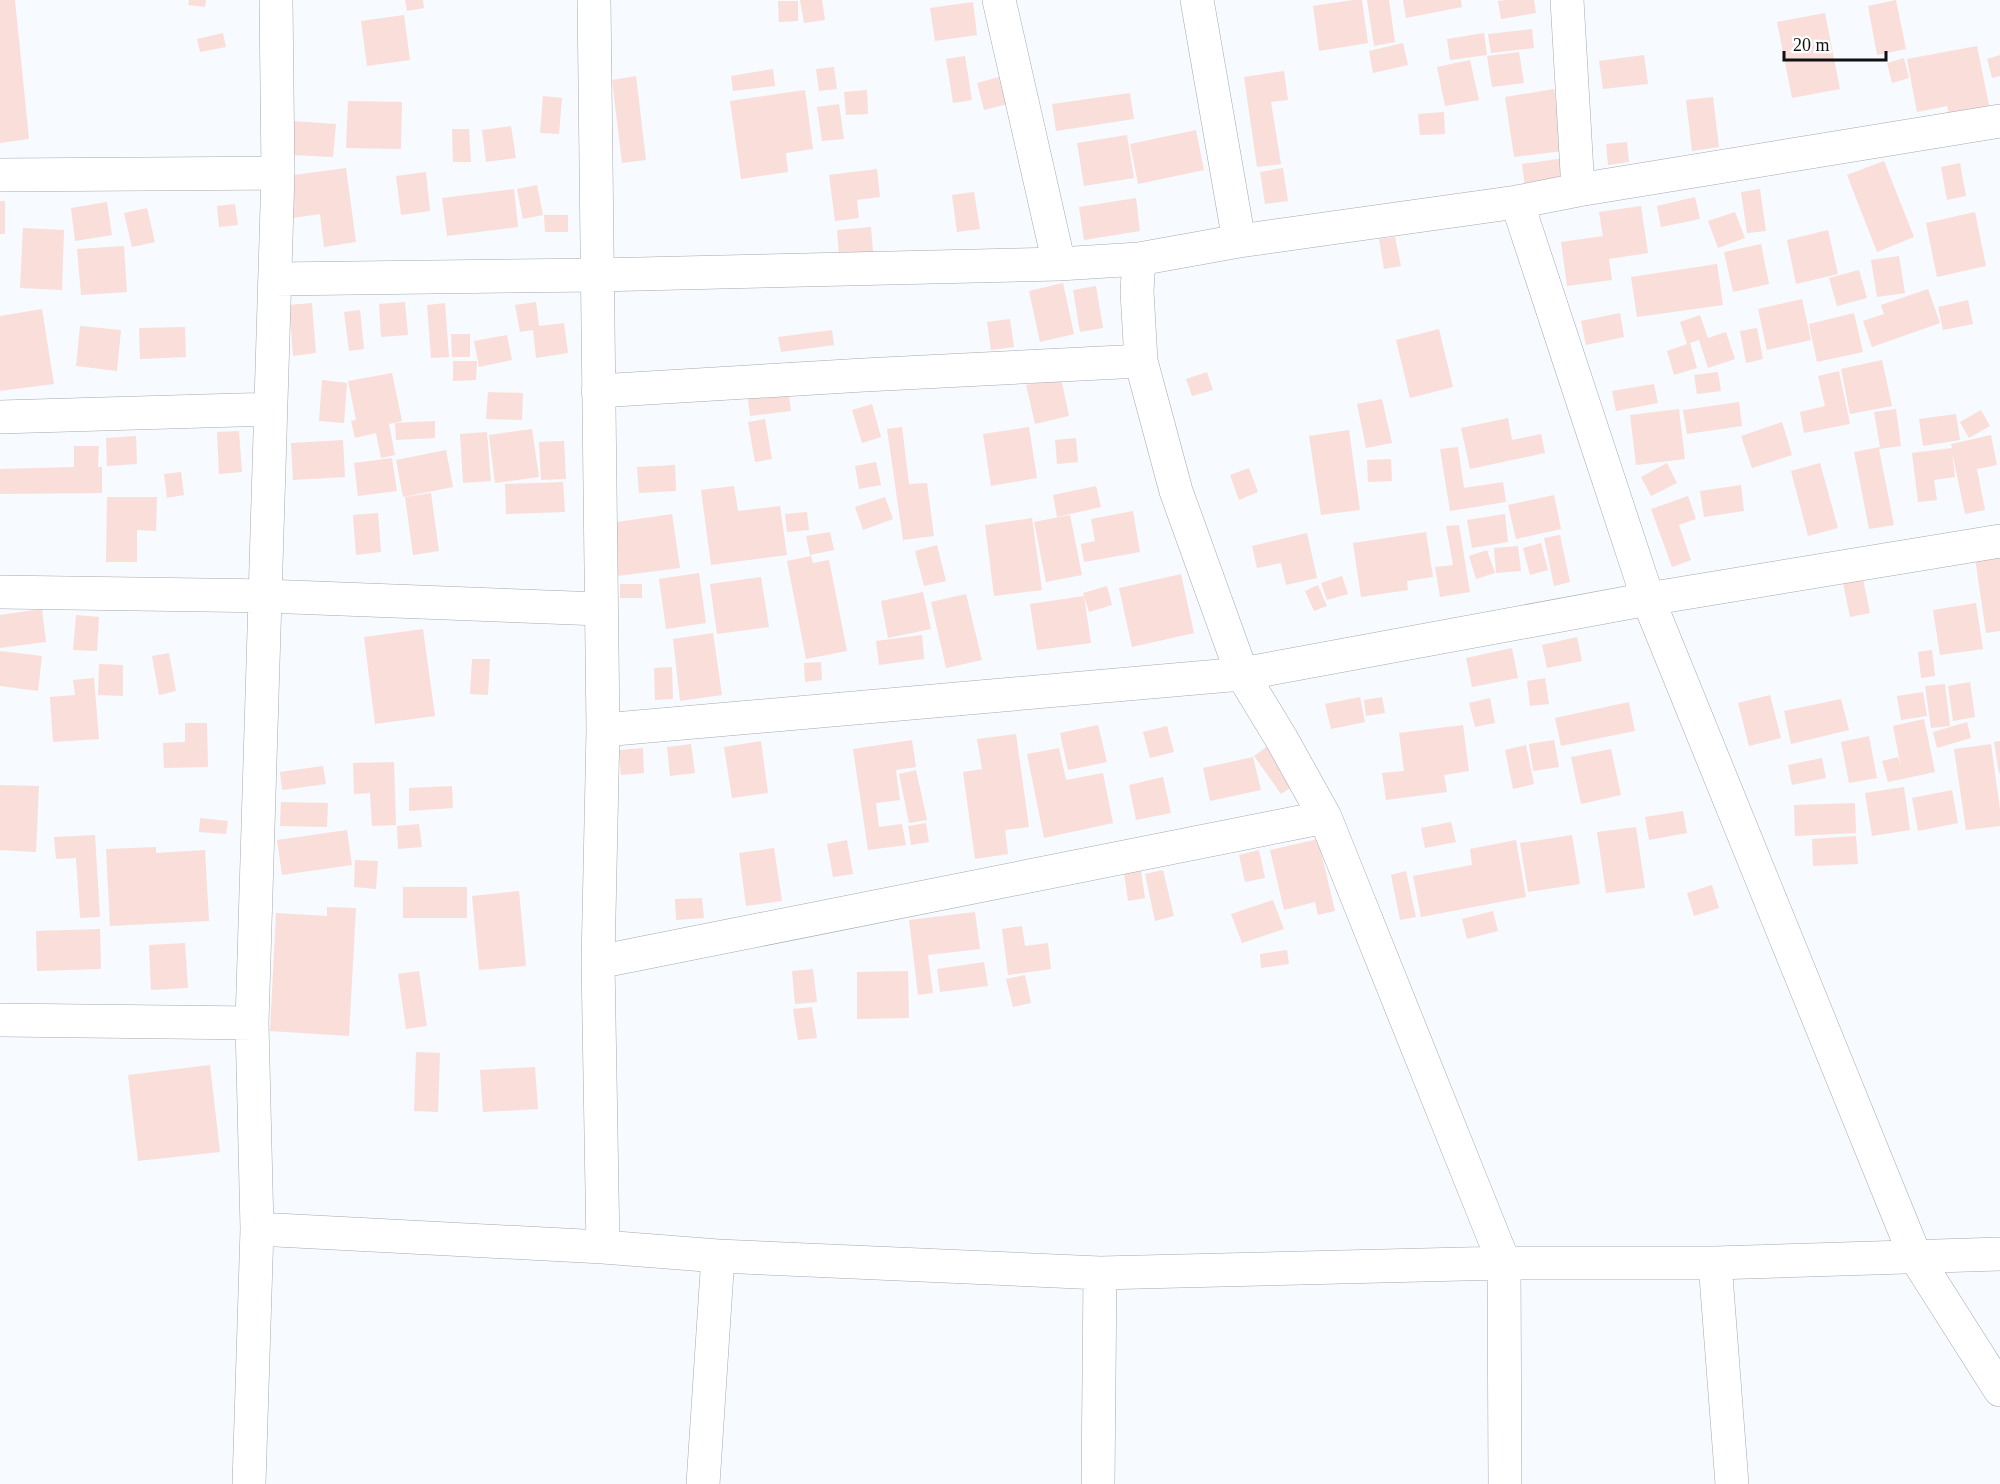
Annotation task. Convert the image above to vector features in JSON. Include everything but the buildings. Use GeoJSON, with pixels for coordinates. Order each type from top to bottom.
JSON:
{"type":"FeatureCollection","features":[{"type":"Feature","properties":{"kind":"street"},"geometry":{"type":"LineString","coordinates":[[249,1484],[257,1229],[252,1023],[278,173],[276,0]]}},
{"type":"Feature","properties":{"kind":"street"},"geometry":{"type":"LineString","coordinates":[[594,0],[603,730],[598,962],[603,1247]]}},
{"type":"Feature","properties":{"kind":"street"},"geometry":{"type":"LineString","coordinates":[[999,0],[1059,264]]}},
{"type":"Feature","properties":{"kind":"street"},"geometry":{"type":"LineString","coordinates":[[1197,0],[1239,241]]}},
{"type":"Feature","properties":{"kind":"street"},"geometry":{"type":"LineString","coordinates":[[1567,0],[1578,190]]}},
{"type":"Feature","properties":{"kind":"street"},"geometry":{"type":"LineString","coordinates":[[275,279],[597,275],[1059,264],[1139,259],[1239,241],[1517,202],[2000,121]]}},
{"type":"Feature","properties":{"kind":"street"},"geometry":{"type":"LineString","coordinates":[[0,175],[278,173]]}},
{"type":"Feature","properties":{"kind":"street"},"geometry":{"type":"LineString","coordinates":[[1517,202],[1648,599],[1915,1256],[2000,1390]]}},
{"type":"Feature","properties":{"kind":"street"},"geometry":{"type":"LineString","coordinates":[[1139,259],[1137,291],[1141,361],[1176,490],[1242,674],[1281,738],[1324,817],[1504,1263],[1505,1484]]}},
{"type":"Feature","properties":{"kind":"street"},"geometry":{"type":"LineString","coordinates":[[598,392],[864,375],[1141,361]]}},
{"type":"Feature","properties":{"kind":"street"},"geometry":{"type":"LineString","coordinates":[[0,417],[270,409]]}},
{"type":"Feature","properties":{"kind":"street"},"geometry":{"type":"LineString","coordinates":[[603,730],[1242,674],[1648,599],[2000,541]]}},
{"type":"Feature","properties":{"kind":"street"},"geometry":{"type":"LineString","coordinates":[[0,592],[265,596],[600,609]]}},
{"type":"Feature","properties":{"kind":"street"},"geometry":{"type":"LineString","coordinates":[[598,962],[1324,817]]}},
{"type":"Feature","properties":{"kind":"street"},"geometry":{"type":"LineString","coordinates":[[0,1020],[252,1023]]}},
{"type":"Feature","properties":{"kind":"street"},"geometry":{"type":"LineString","coordinates":[[257,1229],[603,1247],[718,1256],[1100,1273],[1504,1263],[1715,1263],[2000,1254]]}},
{"type":"Feature","properties":{"kind":"street"},"geometry":{"type":"LineString","coordinates":[[704,1484],[718,1256]]}},
{"type":"Feature","properties":{"kind":"street"},"geometry":{"type":"LineString","coordinates":[[1715,1263],[1732,1484]]}},
{"type":"Feature","properties":{"kind":"street"},"geometry":{"type":"LineString","coordinates":[[1098,1484],[1100,1273]]}}]}
